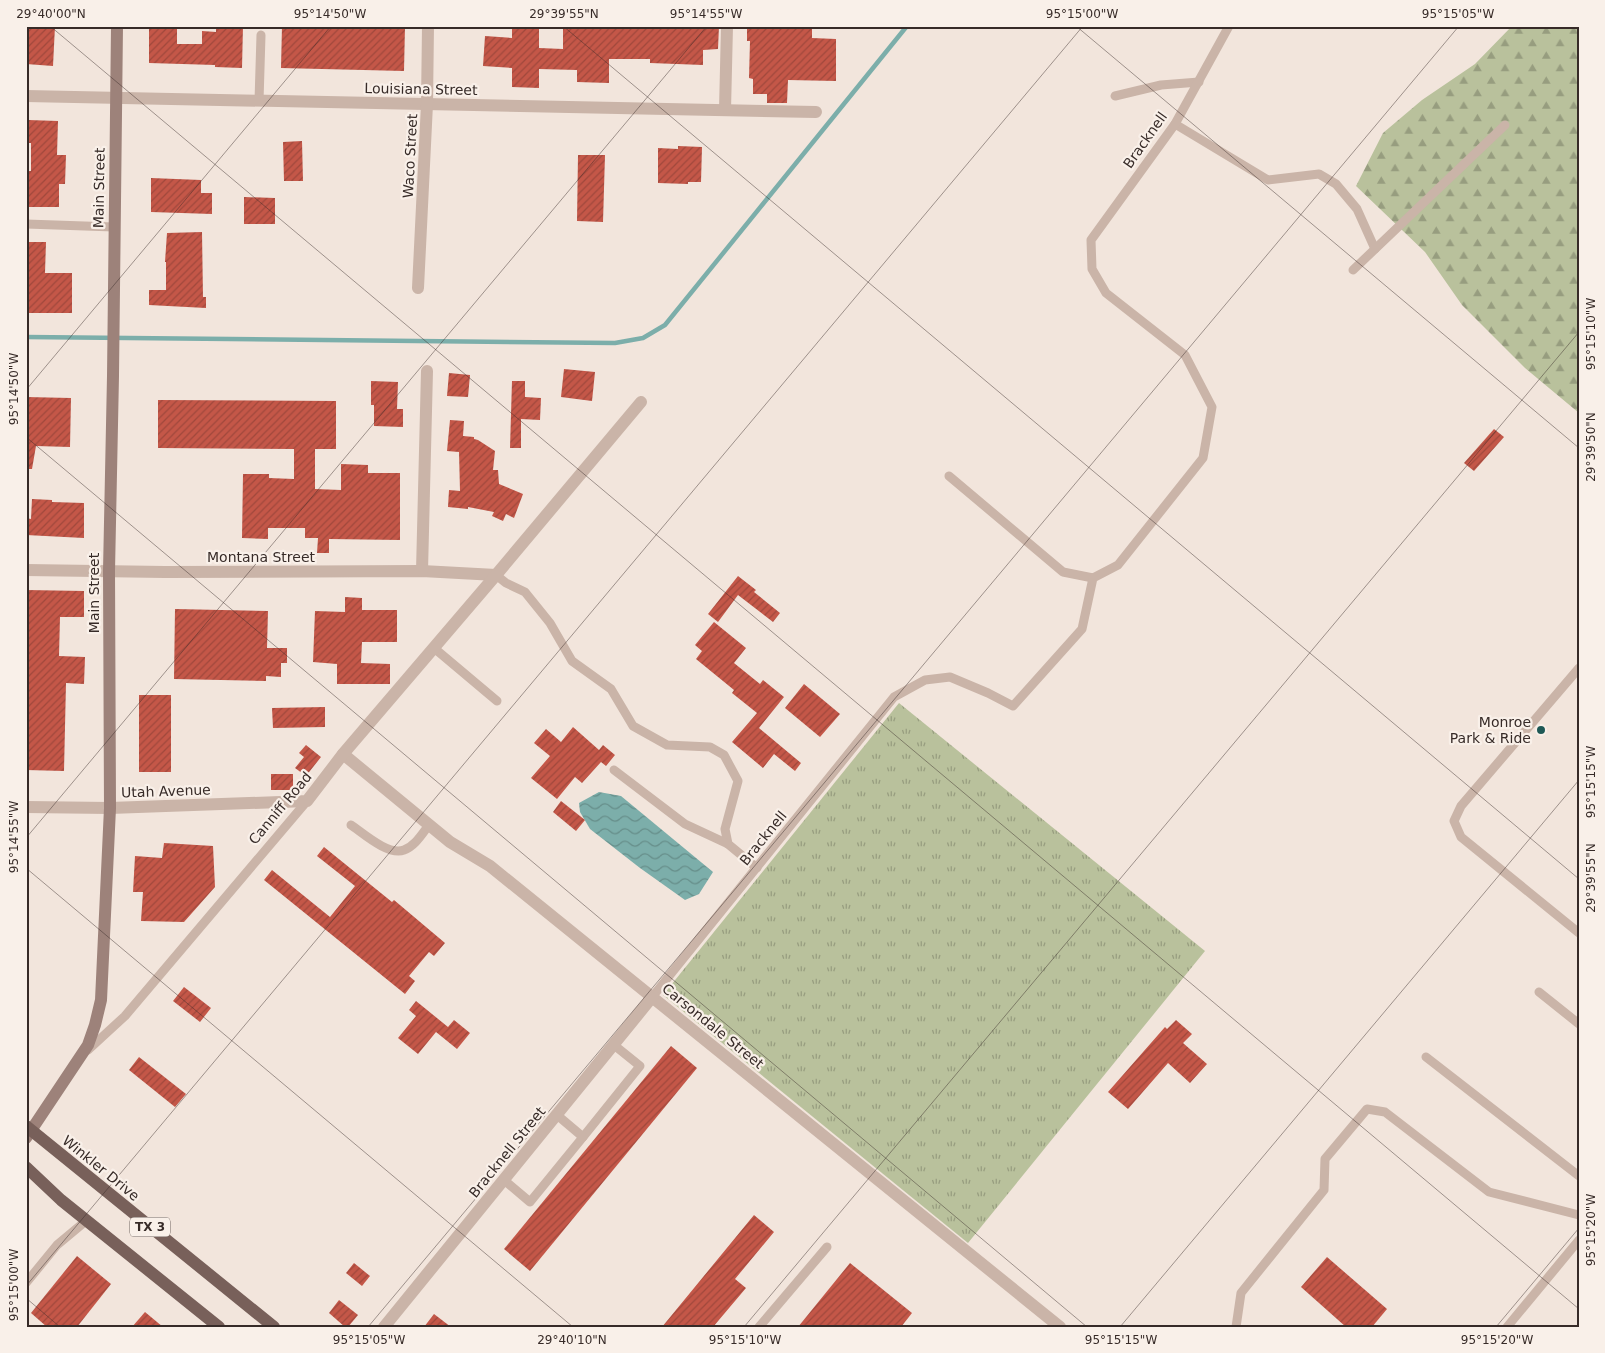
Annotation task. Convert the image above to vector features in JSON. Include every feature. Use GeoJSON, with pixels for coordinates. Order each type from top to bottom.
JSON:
{"type":"FeatureCollection","features":[{"type":"Feature","properties":{"kind":"main road","name":"Winkler Drive"},"geometry":{"type":"LineString","coordinates":[[28,1132],[274,1327]]}},
{"type":"Feature","properties":{"kind":"main road","name":"TX 3"},"geometry":{"type":"LineString","coordinates":[[26,1167],[61,1200],[219,1327]]}},
{"type":"Feature","properties":{"kind":"street","name":"Main Street"},"geometry":{"type":"LineString","coordinates":[[28,1132],[88,1045],[101,1000],[110,808],[109,571],[114,318],[116,26]]}},
{"type":"Feature","properties":{"kind":"street","name":"Waco Street"},"geometry":{"type":"LineString","coordinates":[[418,288],[427,104],[428,26]]}},
{"type":"Feature","properties":{"kind":"street"},"geometry":{"type":"LineString","coordinates":[[725,110],[727,26]]}},
{"type":"Feature","properties":{"kind":"street","name":"Louisiana Street"},"geometry":{"type":"LineString","coordinates":[[26,96],[816,112]]}},
{"type":"Feature","properties":{"kind":"street"},"geometry":{"type":"LineString","coordinates":[[422,571],[427,371]]}},
{"type":"Feature","properties":{"kind":"street","name":"Canniff Road"},"geometry":{"type":"LineString","coordinates":[[307,801],[343,754],[641,402]]}},
{"type":"Feature","properties":{"kind":"street","name":"Montana Street"},"geometry":{"type":"LineString","coordinates":[[26,570],[422,571],[496,575]]}},
{"type":"Feature","properties":{"kind":"street","name":"Carsondale Street"},"geometry":{"type":"LineString","coordinates":[[343,754],[450,842],[490,866],[653,996],[1060,1327]]}},
{"type":"Feature","properties":{"kind":"street","name":"Utah Avenue"},"geometry":{"type":"LineString","coordinates":[[26,806],[110,808],[307,801]]}},
{"type":"Feature","properties":{"kind":"street","name":"Bracknell Street"},"geometry":{"type":"LineString","coordinates":[[384,1327],[653,996]]}},
{"type":"Feature","properties":{"kind":"lane","name":"Bracknell"},"geometry":{"type":"LineString","coordinates":[[653,996],[894,697],[926,680],[950,677],[988,692],[1013,706],[1082,629],[1093,578],[1118,565],[1203,458],[1212,406],[1185,355],[1106,293],[1092,270],[1091,240],[1174,124],[1229,26]]}},
{"type":"Feature","properties":{"kind":"lane"},"geometry":{"type":"LineString","coordinates":[[259,101],[261,35]]}},
{"type":"Feature","properties":{"kind":"lane"},"geometry":{"type":"LineString","coordinates":[[1115,96],[1160,85],[1199,82]]}},
{"type":"Feature","properties":{"kind":"lane"},"geometry":{"type":"LineString","coordinates":[[1174,124],[1268,180],[1319,174],[1336,184],[1357,209],[1375,249]]}},
{"type":"Feature","properties":{"kind":"lane"},"geometry":{"type":"LineString","coordinates":[[1353,270],[1505,125]]}},
{"type":"Feature","properties":{"kind":"lane"},"geometry":{"type":"LineString","coordinates":[[26,224],[114,227]]}},
{"type":"Feature","properties":{"kind":"lane"},"geometry":{"type":"LineString","coordinates":[[949,476],[1063,572],[1093,578]]}},
{"type":"Feature","properties":{"kind":"lane"},"geometry":{"type":"LineString","coordinates":[[496,575],[506,583],[525,592],[550,623],[572,662],[611,689],[633,726],[667,745],[710,746],[724,755],[738,781],[725,829],[728,844]]}},
{"type":"Feature","properties":{"kind":"lane"},"geometry":{"type":"LineString","coordinates":[[434,648],[497,701]]}},
{"type":"Feature","properties":{"kind":"lane"},"geometry":{"type":"LineString","coordinates":[[1579,668],[1461,806],[1454,821],[1461,836],[1579,933]]}},
{"type":"Feature","properties":{"kind":"lane"},"geometry":{"type":"LineString","coordinates":[[614,770],[685,824],[728,844],[756,868]]}},
{"type":"Feature","properties":{"kind":"lane","name":"Canniff Road"},"geometry":{"type":"LineString","coordinates":[[81,1056],[125,1016],[307,801]]}},
{"type":"Feature","properties":{"kind":"lane"},"geometry":{"type":"LineString","coordinates":[[351,825],[382,846],[392,850],[403,850],[412,845],[429,825]]}},
{"type":"Feature","properties":{"kind":"lane"},"geometry":{"type":"LineString","coordinates":[[1539,992],[1579,1024]]}},
{"type":"Feature","properties":{"kind":"lane"},"geometry":{"type":"LineString","coordinates":[[504,1180],[530,1202],[583,1137],[640,1066],[614,1044]]}},
{"type":"Feature","properties":{"kind":"lane"},"geometry":{"type":"LineString","coordinates":[[1426,1057],[1579,1176]]}},
{"type":"Feature","properties":{"kind":"lane"},"geometry":{"type":"LineString","coordinates":[[1236,1327],[1241,1293],[1324,1190],[1326,1160],[1367,1109],[1385,1112],[1489,1192],[1579,1215]]}},
{"type":"Feature","properties":{"kind":"lane"},"geometry":{"type":"LineString","coordinates":[[557,1115],[583,1137]]}},
{"type":"Feature","properties":{"kind":"lane"},"geometry":{"type":"LineString","coordinates":[[26,1283],[57,1245],[87,1220]]}},
{"type":"Feature","properties":{"kind":"lane"},"geometry":{"type":"LineString","coordinates":[[1507,1327],[1579,1240]]}},
{"type":"Feature","properties":{"kind":"lane"},"geometry":{"type":"LineString","coordinates":[[758,1327],[827,1247]]}},
{"type":"Feature","properties":{"kind":"green space"},"geometry":{"type":"Polygon","coordinates":[[[1512,26],[1579,26],[1579,413],[1525,368],[1462,305],[1425,252],[1356,186],[1383,133],[1422,100],[1475,64],[1512,26]]]}},
{"type":"Feature","properties":{"kind":"green space"},"geometry":{"type":"Polygon","coordinates":[[[899,703],[1205,951],[968,1243],[663,995],[899,703]]]}},
{"type":"Feature","properties":{"kind":"water"},"geometry":{"type":"Polygon","coordinates":[[[599,792],[621,796],[713,872],[699,894],[685,900],[590,829],[580,812],[579,803],[599,792]]]}},
{"type":"Feature","properties":{"kind":"building"},"geometry":{"type":"Polygon","coordinates":[[[26,26],[55,26],[53,66],[26,64],[26,26]]]}},
{"type":"Feature","properties":{"kind":"building"},"geometry":{"type":"Polygon","coordinates":[[[149,26],[177,26],[177,44],[202,44],[202,31],[216,32],[216,26],[243,26],[242,68],[215,67],[215,65],[149,63],[149,26]]]}},
{"type":"Feature","properties":{"kind":"building"},"geometry":{"type":"Polygon","coordinates":[[[282,26],[405,26],[404,71],[281,68],[282,26]]]}},
{"type":"Feature","properties":{"kind":"building"},"geometry":{"type":"Polygon","coordinates":[[[512,26],[539,26],[539,48],[563,49],[563,26],[636,26],[636,28],[676,29],[676,26],[719,26],[718,49],[703,50],[703,65],[650,63],[650,59],[609,59],[609,83],[577,82],[577,70],[539,69],[539,88],[512,87],[512,68],[483,66],[485,36],[512,38],[512,26]]]}},
{"type":"Feature","properties":{"kind":"building"},"geometry":{"type":"Polygon","coordinates":[[[747,26],[812,26],[812,38],[836,39],[836,81],[788,80],[787,103],[767,103],[767,94],[753,94],[753,79],[749,78],[750,41],[747,41],[747,26]]]}},
{"type":"Feature","properties":{"kind":"building"},"geometry":{"type":"Polygon","coordinates":[[[28,120],[58,121],[57,155],[66,155],[65,184],[59,184],[59,207],[26,207],[26,171],[31,171],[31,143],[27,143],[28,120]]]}},
{"type":"Feature","properties":{"kind":"building"},"geometry":{"type":"Polygon","coordinates":[[[302,141],[303,181],[284,181],[283,142],[302,141]]]}},
{"type":"Feature","properties":{"kind":"building"},"geometry":{"type":"Polygon","coordinates":[[[678,146],[702,147],[701,182],[688,182],[688,184],[658,183],[658,148],[678,149],[678,146]]]}},
{"type":"Feature","properties":{"kind":"building"},"geometry":{"type":"Polygon","coordinates":[[[578,155],[605,155],[603,222],[577,221],[578,155]]]}},
{"type":"Feature","properties":{"kind":"building"},"geometry":{"type":"Polygon","coordinates":[[[151,178],[201,180],[201,193],[212,193],[212,214],[151,212],[151,178]]]}},
{"type":"Feature","properties":{"kind":"building"},"geometry":{"type":"Polygon","coordinates":[[[244,197],[275,198],[275,224],[244,224],[244,197]]]}},
{"type":"Feature","properties":{"kind":"building"},"geometry":{"type":"Polygon","coordinates":[[[202,232],[203,297],[206,297],[206,308],[149,305],[149,290],[166,290],[167,233],[202,232]]]}},
{"type":"Feature","properties":{"kind":"building"},"geometry":{"type":"Polygon","coordinates":[[[26,242],[46,242],[45,273],[72,273],[72,313],[26,313],[26,242]]]}},
{"type":"Feature","properties":{"kind":"building"},"geometry":{"type":"Polygon","coordinates":[[[564,369],[595,372],[592,401],[561,397],[564,369]]]}},
{"type":"Feature","properties":{"kind":"building"},"geometry":{"type":"Polygon","coordinates":[[[449,373],[470,375],[468,397],[447,396],[449,373]]]}},
{"type":"Feature","properties":{"kind":"building"},"geometry":{"type":"Polygon","coordinates":[[[371,381],[398,382],[397,409],[403,409],[403,427],[374,426],[374,405],[371,405],[371,381]]]}},
{"type":"Feature","properties":{"kind":"building"},"geometry":{"type":"Polygon","coordinates":[[[512,381],[525,381],[525,397],[541,398],[540,420],[521,419],[521,448],[510,448],[512,381]]]}},
{"type":"Feature","properties":{"kind":"building"},"geometry":{"type":"Polygon","coordinates":[[[26,397],[71,398],[70,447],[36,446],[32,469],[26,469],[26,397]]]}},
{"type":"Feature","properties":{"kind":"building"},"geometry":{"type":"Polygon","coordinates":[[[158,400],[336,401],[336,449],[315,449],[315,489],[341,490],[341,464],[368,465],[368,473],[400,473],[400,540],[329,539],[329,553],[317,553],[318,538],[305,538],[305,528],[268,528],[268,539],[242,538],[243,474],[269,474],[269,478],[294,479],[294,449],[158,448],[158,400]]]}},
{"type":"Feature","properties":{"kind":"building"},"geometry":{"type":"Polygon","coordinates":[[[450,420],[464,421],[463,436],[474,437],[474,439],[495,451],[493,470],[498,470],[499,484],[523,494],[514,518],[506,514],[503,521],[492,516],[494,512],[468,507],[468,509],[448,507],[449,490],[460,491],[459,452],[447,451],[450,420]]]}},
{"type":"Feature","properties":{"kind":"building"},"geometry":{"type":"Polygon","coordinates":[[[1494,429],[1504,437],[1474,471],[1464,463],[1494,429]]]}},
{"type":"Feature","properties":{"kind":"building"},"geometry":{"type":"Polygon","coordinates":[[[32,499],[84,503],[84,538],[26,535],[26,518],[31,519],[32,499]]]}},
{"type":"Feature","properties":{"kind":"building"},"geometry":{"type":"Polygon","coordinates":[[[738,576],[780,613],[773,622],[738,595],[718,622],[708,614],[738,576]]]}},
{"type":"Feature","properties":{"kind":"building"},"geometry":{"type":"Polygon","coordinates":[[[26,590],[84,591],[84,617],[60,617],[59,656],[85,657],[84,684],[66,683],[64,771],[26,770],[26,590]]]}},
{"type":"Feature","properties":{"kind":"building"},"geometry":{"type":"Polygon","coordinates":[[[345,597],[362,598],[362,610],[397,610],[397,642],[362,642],[361,663],[390,664],[390,684],[337,684],[337,664],[313,662],[315,611],[345,612],[345,597]]]}},
{"type":"Feature","properties":{"kind":"building"},"geometry":{"type":"Polygon","coordinates":[[[175,609],[268,611],[267,648],[287,648],[287,663],[281,663],[281,677],[266,676],[266,681],[174,679],[175,609]]]}},
{"type":"Feature","properties":{"kind":"building"},"geometry":{"type":"Polygon","coordinates":[[[714,622],[746,648],[734,663],[760,684],[763,680],[784,697],[759,728],[801,763],[795,771],[774,754],[763,768],[732,742],[757,713],[732,693],[734,690],[696,659],[702,651],[695,645],[714,622]]]}},
{"type":"Feature","properties":{"kind":"building"},"geometry":{"type":"Polygon","coordinates":[[[804,684],[840,714],[820,737],[785,708],[804,684]]]}},
{"type":"Feature","properties":{"kind":"building"},"geometry":{"type":"Polygon","coordinates":[[[139,695],[171,695],[171,772],[139,772],[139,695]]]}},
{"type":"Feature","properties":{"kind":"building"},"geometry":{"type":"Polygon","coordinates":[[[325,707],[325,727],[273,728],[272,708],[325,707]]]}},
{"type":"Feature","properties":{"kind":"building"},"geometry":{"type":"Polygon","coordinates":[[[573,727],[599,750],[603,745],[615,755],[606,766],[601,762],[582,783],[575,777],[557,799],[531,778],[550,756],[534,743],[546,729],[561,742],[573,727]]]}},
{"type":"Feature","properties":{"kind":"building"},"geometry":{"type":"Polygon","coordinates":[[[306,745],[321,757],[306,776],[295,768],[304,757],[299,753],[306,745]]]}},
{"type":"Feature","properties":{"kind":"building"},"geometry":{"type":"Polygon","coordinates":[[[271,774],[293,774],[293,790],[271,790],[271,774]]]}},
{"type":"Feature","properties":{"kind":"building"},"geometry":{"type":"Polygon","coordinates":[[[561,801],[585,820],[576,831],[553,812],[561,801]]]}},
{"type":"Feature","properties":{"kind":"building"},"geometry":{"type":"Polygon","coordinates":[[[164,843],[213,846],[215,887],[184,922],[141,921],[143,892],[133,892],[135,856],[162,858],[164,843]]]}},
{"type":"Feature","properties":{"kind":"building"},"geometry":{"type":"Polygon","coordinates":[[[324,847],[392,902],[394,900],[445,943],[434,956],[429,952],[409,976],[415,981],[405,994],[264,880],[272,870],[330,917],[355,886],[317,856],[324,847]]]}},
{"type":"Feature","properties":{"kind":"building"},"geometry":{"type":"Polygon","coordinates":[[[184,987],[211,1008],[200,1022],[173,1001],[184,987]]]}},
{"type":"Feature","properties":{"kind":"building"},"geometry":{"type":"Polygon","coordinates":[[[416,1001],[448,1027],[454,1020],[470,1033],[457,1049],[436,1032],[418,1054],[398,1038],[416,1016],[409,1010],[416,1001]]]}},
{"type":"Feature","properties":{"kind":"building"},"geometry":{"type":"Polygon","coordinates":[[[1176,1020],[1192,1034],[1183,1043],[1207,1064],[1190,1083],[1168,1063],[1128,1109],[1108,1092],[1165,1027],[1167,1029],[1176,1020]]]}},
{"type":"Feature","properties":{"kind":"building"},"geometry":{"type":"Polygon","coordinates":[[[671,1046],[697,1068],[530,1271],[504,1249],[671,1046]]]}},
{"type":"Feature","properties":{"kind":"building"},"geometry":{"type":"Polygon","coordinates":[[[139,1057],[186,1094],[175,1107],[129,1070],[139,1057]]]}},
{"type":"Feature","properties":{"kind":"building"},"geometry":{"type":"Polygon","coordinates":[[[754,1215],[774,1232],[735,1279],[746,1288],[713,1327],[662,1327],[754,1215]]]}},
{"type":"Feature","properties":{"kind":"building"},"geometry":{"type":"Polygon","coordinates":[[[77,1256],[111,1284],[77,1327],[47,1327],[31,1313],[77,1256]]]}},
{"type":"Feature","properties":{"kind":"building"},"geometry":{"type":"Polygon","coordinates":[[[1327,1257],[1387,1309],[1372,1327],[1346,1327],[1301,1287],[1327,1257]]]}},
{"type":"Feature","properties":{"kind":"building"},"geometry":{"type":"Polygon","coordinates":[[[354,1263],[370,1276],[362,1286],[346,1273],[354,1263]]]}},
{"type":"Feature","properties":{"kind":"building"},"geometry":{"type":"Polygon","coordinates":[[[850,1263],[912,1313],[901,1327],[798,1327],[850,1263]]]}},
{"type":"Feature","properties":{"kind":"building"},"geometry":{"type":"Polygon","coordinates":[[[339,1300],[358,1315],[348,1327],[345,1327],[329,1313],[339,1300]]]}},
{"type":"Feature","properties":{"kind":"building"},"geometry":{"type":"Polygon","coordinates":[[[145,1312],[163,1327],[132,1327],[145,1312]]]}},
{"type":"Feature","properties":{"kind":"building"},"geometry":{"type":"Polygon","coordinates":[[[434,1314],[451,1327],[424,1327],[434,1314]]]}},
{"type":"Feature","properties":{"kind":"waterway"},"geometry":{"type":"LineString","coordinates":[[26,337],[615,343],[643,338],[665,325],[907,26]]}},
{"type":"Feature","properties":{"kind":"place","name":"Monroe Park & Ride"},"geometry":{"type":"Point","coordinates":[1541,730]}}]}
